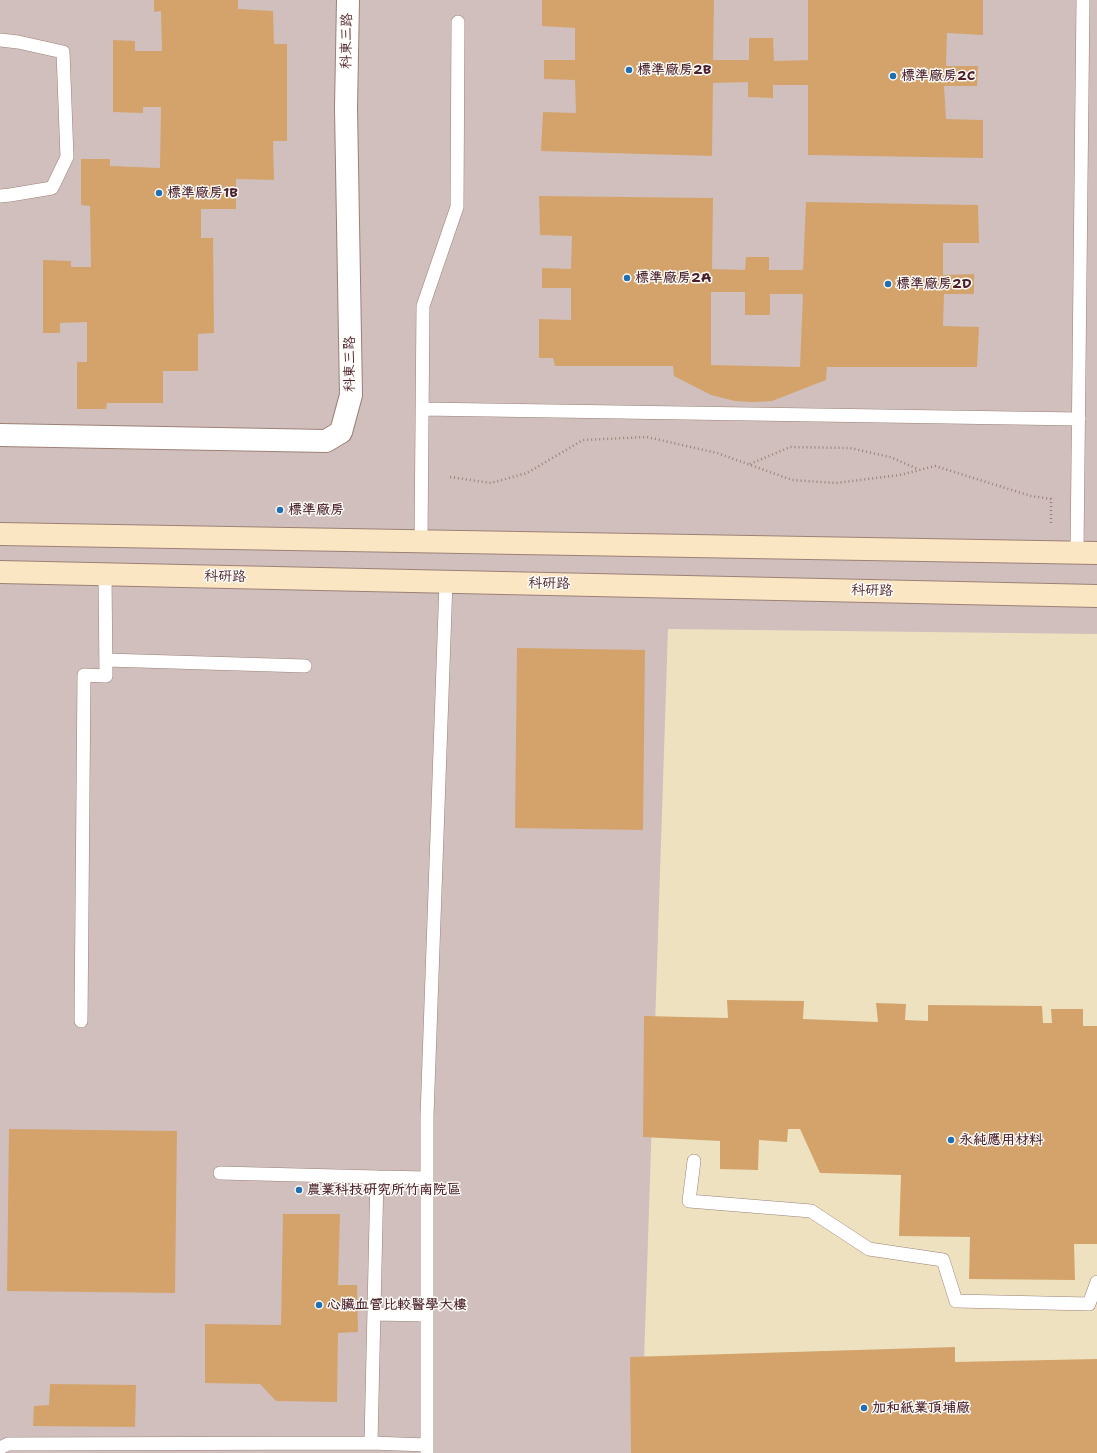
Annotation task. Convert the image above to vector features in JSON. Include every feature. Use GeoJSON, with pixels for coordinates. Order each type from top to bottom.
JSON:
{"type":"FeatureCollection","features":[{"type":"Feature","properties":{"kind":"street","name":"科東三路"},"geometry":{"type":"LineString","coordinates":[[0,434],[326,441],[341,432],[351,395],[346,108],[348,0]]}},
{"type":"Feature","properties":{"kind":"street"},"geometry":{"type":"LineString","coordinates":[[0,534],[1087,553]]}},
{"type":"Feature","properties":{"kind":"street","name":"科研路"},"geometry":{"type":"LineString","coordinates":[[0,572],[1097,596]]}},
{"type":"Feature","properties":{"kind":"lane"},"geometry":{"type":"LineString","coordinates":[[1083,0],[1079,419],[1087,553]]}},
{"type":"Feature","properties":{"kind":"lane"},"geometry":{"type":"LineString","coordinates":[[421,542],[422,306],[457,207],[458,22]]}},
{"type":"Feature","properties":{"kind":"lane"},"geometry":{"type":"LineString","coordinates":[[0,40],[18,42],[63,52],[67,157],[52,188],[0,196]]}},
{"type":"Feature","properties":{"kind":"lane"},"geometry":{"type":"LineString","coordinates":[[422,409],[1079,419]]}},
{"type":"Feature","properties":{"kind":"lane"},"geometry":{"type":"LineString","coordinates":[[81,1021],[84,675],[106,676],[105,575]]}},
{"type":"Feature","properties":{"kind":"lane"},"geometry":{"type":"LineString","coordinates":[[0,1448],[8,1444],[371,1443],[427,1449],[427,1116],[446,582]]}},
{"type":"Feature","properties":{"kind":"lane"},"geometry":{"type":"LineString","coordinates":[[106,660],[305,666]]}},
{"type":"Feature","properties":{"kind":"lane"},"geometry":{"type":"LineString","coordinates":[[694,1161],[689,1201],[811,1211],[869,1249],[943,1260],[956,1301],[1089,1304],[1097,1282]]}},
{"type":"Feature","properties":{"kind":"lane"},"geometry":{"type":"LineString","coordinates":[[220,1173],[427,1178]]}},
{"type":"Feature","properties":{"kind":"lane"},"geometry":{"type":"LineString","coordinates":[[371,1443],[377,1177]]}},
{"type":"Feature","properties":{"kind":"lane"},"geometry":{"type":"LineString","coordinates":[[374,1314],[427,1315]]}},
{"type":"Feature","properties":{"kind":"path"},"geometry":{"type":"LineString","coordinates":[[450,477],[491,483],[527,473],[583,440],[647,437],[717,453],[792,480],[836,483],[900,475],[935,466],[1031,496],[1050,499],[1051,524]]}},
{"type":"Feature","properties":{"kind":"path"},"geometry":{"type":"LineString","coordinates":[[750,464],[790,447],[850,448],[890,457],[919,470]]}},
{"type":"Feature","properties":{"kind":"shaded area"},"geometry":{"type":"Polygon","coordinates":[[[0,0],[1097,0],[1097,634],[668,629],[641,1453],[0,1453],[0,0]]]}},
{"type":"Feature","properties":{"kind":"building","name":"標準廠房1B"},"geometry":{"type":"Polygon","coordinates":[[[154,0],[238,0],[238,9],[273,11],[274,44],[287,44],[287,141],[273,141],[274,180],[236,179],[236,209],[201,209],[201,238],[213,238],[214,333],[198,334],[198,371],[163,371],[163,403],[107,403],[106,409],[77,409],[77,362],[87,362],[87,322],[60,323],[60,333],[43,333],[43,260],[71,261],[71,267],[91,267],[90,206],[81,205],[81,159],[110,159],[110,166],[160,168],[161,107],[143,107],[143,113],[113,112],[113,40],[135,41],[135,51],[162,51],[161,11],[154,12],[154,0]]]}},
{"type":"Feature","properties":{"kind":"building"},"geometry":{"type":"Polygon","coordinates":[[[542,0],[714,0],[713,60],[749,60],[749,38],[773,38],[774,61],[808,60],[808,0],[983,0],[983,35],[947,33],[946,66],[978,66],[977,86],[944,86],[946,119],[983,120],[983,158],[808,155],[808,85],[773,85],[773,98],[748,97],[748,82],[713,83],[712,156],[541,151],[543,112],[576,113],[575,80],[544,79],[544,60],[575,60],[575,28],[542,26],[542,0]]]}},
{"type":"Feature","properties":{"kind":"building"},"geometry":{"type":"Polygon","coordinates":[[[539,196],[713,198],[712,269],[745,270],[746,257],[769,257],[769,270],[803,270],[806,202],[978,205],[979,243],[943,243],[943,275],[974,274],[974,294],[944,294],[943,326],[979,327],[977,367],[827,367],[826,380],[772,401],[753,402],[735,401],[711,395],[674,376],[673,366],[555,366],[553,358],[539,358],[539,319],[571,320],[571,288],[542,288],[542,268],[571,269],[572,236],[540,235],[539,196]],[[711,292],[711,365],[800,367],[803,294],[770,294],[770,315],[745,315],[745,292],[711,292]]]}},
{"type":"Feature","properties":{"kind":"building"},"geometry":{"type":"Polygon","coordinates":[[[517,648],[645,650],[643,830],[515,828],[517,648]]]}},
{"type":"Feature","properties":{"kind":"building","name":"永純應用材料"},"geometry":{"type":"Polygon","coordinates":[[[727,1000],[804,1001],[803,1019],[878,1022],[876,1003],[906,1004],[905,1020],[928,1021],[928,1005],[1042,1006],[1043,1023],[1052,1023],[1051,1009],[1083,1009],[1083,1026],[1097,1026],[1097,1244],[1074,1244],[1075,1280],[969,1279],[970,1237],[899,1236],[901,1175],[820,1173],[800,1129],[788,1129],[787,1142],[759,1140],[758,1170],[720,1169],[720,1141],[643,1137],[644,1016],[728,1018],[727,1000]]]}},
{"type":"Feature","properties":{"kind":"building"},"geometry":{"type":"Polygon","coordinates":[[[9,1129],[177,1131],[175,1293],[7,1291],[9,1129]]]}},
{"type":"Feature","properties":{"kind":"building","name":"心臟血管比較醫學大樓"},"geometry":{"type":"Polygon","coordinates":[[[283,1214],[340,1214],[338,1285],[357,1285],[358,1332],[338,1333],[337,1402],[276,1401],[260,1384],[205,1383],[205,1324],[281,1325],[283,1214]]]}},
{"type":"Feature","properties":{"kind":"building","name":"加和紙業頂埔廠"},"geometry":{"type":"Polygon","coordinates":[[[955,1347],[955,1362],[1097,1359],[1097,1453],[631,1453],[630,1357],[955,1347]]]}},
{"type":"Feature","properties":{"kind":"building"},"geometry":{"type":"Polygon","coordinates":[[[50,1384],[136,1385],[135,1427],[33,1426],[34,1406],[49,1405],[50,1384]]]}},
{"type":"Feature","properties":{"kind":"place","name":"標準廠房2B"},"geometry":{"type":"Point","coordinates":[629,70]}},
{"type":"Feature","properties":{"kind":"place","name":"標準廠房2C"},"geometry":{"type":"Point","coordinates":[893,76]}},
{"type":"Feature","properties":{"kind":"place","name":"標準廠房1B"},"geometry":{"type":"Point","coordinates":[159,193]}},
{"type":"Feature","properties":{"kind":"place","name":"標準廠房2A"},"geometry":{"type":"Point","coordinates":[627,278]}},
{"type":"Feature","properties":{"kind":"place","name":"標準廠房2D"},"geometry":{"type":"Point","coordinates":[888,284]}},
{"type":"Feature","properties":{"kind":"place","name":"標準廠房"},"geometry":{"type":"Point","coordinates":[280,510]}},
{"type":"Feature","properties":{"kind":"place","name":"永純應用材料"},"geometry":{"type":"Point","coordinates":[951,1140]}},
{"type":"Feature","properties":{"kind":"place","name":"農業科技研究所竹南院區"},"geometry":{"type":"Point","coordinates":[299,1190]}},
{"type":"Feature","properties":{"kind":"place","name":"心臟血管比較醫學大樓"},"geometry":{"type":"Point","coordinates":[319,1305]}},
{"type":"Feature","properties":{"kind":"place","name":"加和紙業頂埔廠"},"geometry":{"type":"Point","coordinates":[864,1408]}}]}
